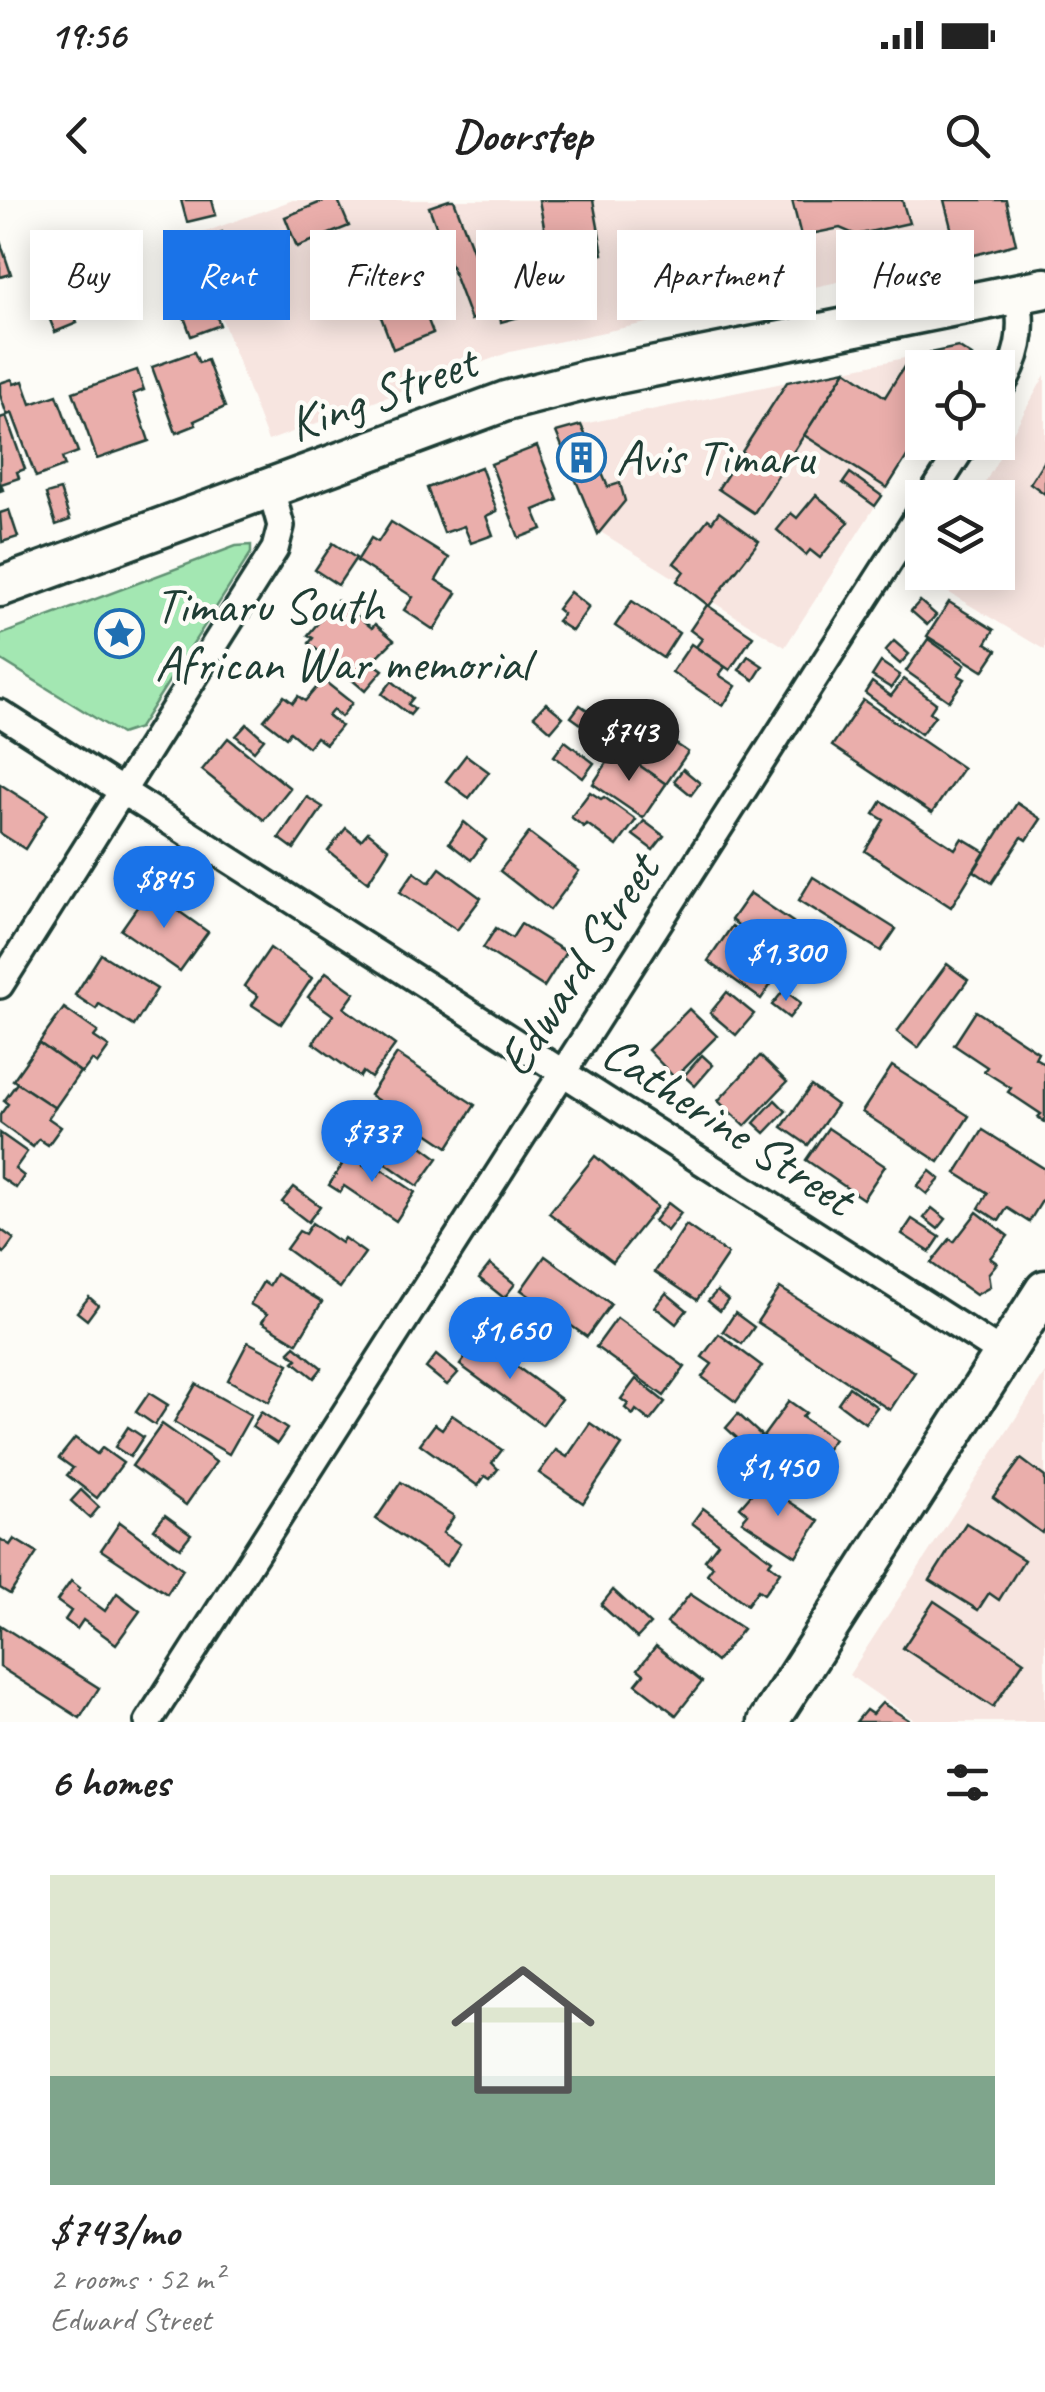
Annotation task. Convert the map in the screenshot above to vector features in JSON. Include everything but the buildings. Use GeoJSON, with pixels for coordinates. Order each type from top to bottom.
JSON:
{"type":"FeatureCollection","features":[{"type":"Feature","properties":{"kind":"main road","name":"King Street"},"geometry":{"type":"LineString","coordinates":[[0,588],[434,425],[546,390],[1031,291]]}},
{"type":"Feature","properties":{"kind":"main road"},"geometry":{"type":"LineString","coordinates":[[768,1722],[1045,1290]]}},
{"type":"Feature","properties":{"kind":"street"},"geometry":{"type":"LineString","coordinates":[[1015,358],[1031,291]]}},
{"type":"Feature","properties":{"kind":"street"},"geometry":{"type":"LineString","coordinates":[[0,985],[275,549],[281,526],[270,486]]}},
{"type":"Feature","properties":{"kind":"street","name":"Edward Street"},"geometry":{"type":"LineString","coordinates":[[148,1722],[905,537]]}},
{"type":"Feature","properties":{"kind":"street","name":"Catherine Street"},"geometry":{"type":"LineString","coordinates":[[0,712],[1003,1354]]}},
{"type":"Feature","properties":{"kind":"shaded area"},"geometry":{"type":"Polygon","coordinates":[[[293,200],[1006,200],[1016,244],[974,253],[974,230],[836,230],[836,282],[816,287],[816,230],[617,230],[617,320],[660,320],[510,352],[268,441],[222,320],[290,320],[290,230],[210,230],[293,200]]]}},
{"type":"Feature","properties":{"kind":"shaded area"},"geometry":{"type":"Polygon","coordinates":[[[905,358],[905,460],[785,647],[599,531],[554,430],[905,358]]]}},
{"type":"Feature","properties":{"kind":"shaded area"},"geometry":{"type":"Polygon","coordinates":[[[1045,375],[1045,650],[944,590],[1015,590],[1015,480],[986,480],[998,460],[1015,460],[1015,429],[1045,375]]]}},
{"type":"Feature","properties":{"kind":"shaded area"},"geometry":{"type":"Polygon","coordinates":[[[1045,1373],[1045,1722],[917,1722],[849,1675],[1045,1373]]]}},
{"type":"Feature","properties":{"kind":"green space"},"geometry":{"type":"Polygon","coordinates":[[[251,545],[251,553],[139,728],[121,734],[0,659],[0,635],[236,546],[251,545]]]}},
{"type":"Feature","properties":{"kind":"place","name":"Avis Timaru"},"geometry":{"type":"Point","coordinates":[581,457]}},
{"type":"Feature","properties":{"kind":"place","name":"Timaru South African War memorial"},"geometry":{"type":"Point","coordinates":[120,634]}}]}
